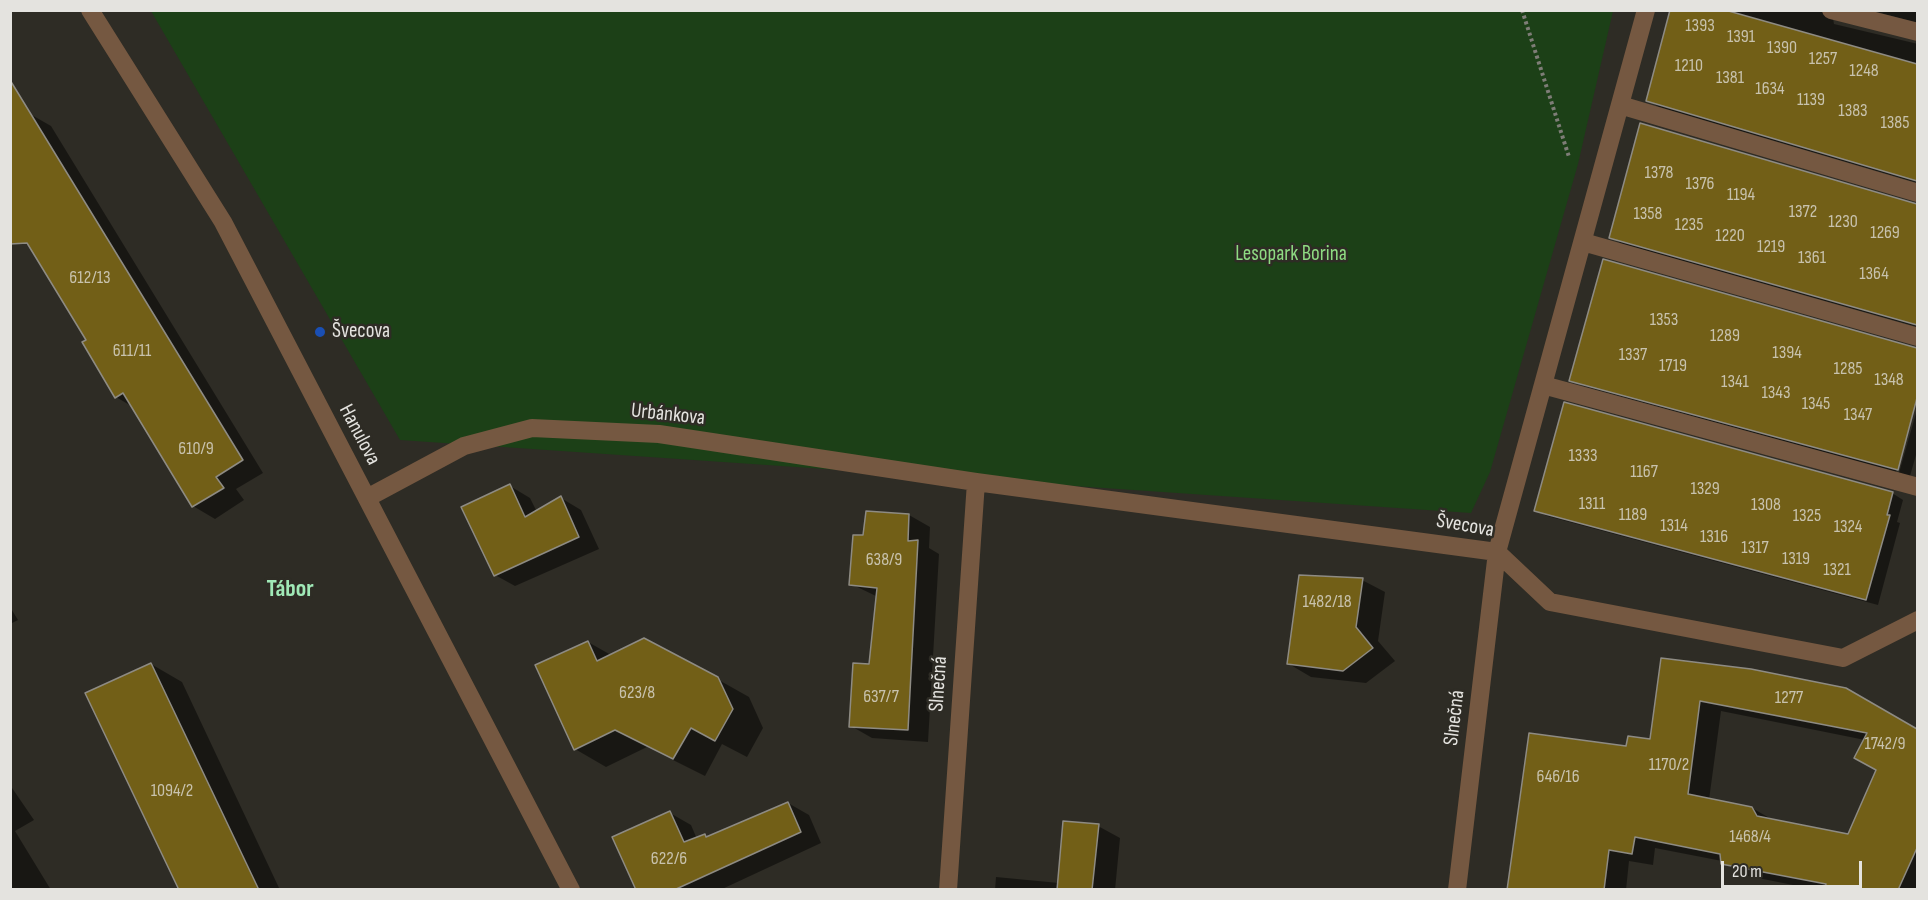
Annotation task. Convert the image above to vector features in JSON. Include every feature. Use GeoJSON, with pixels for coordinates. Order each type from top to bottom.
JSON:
{"type":"FeatureCollection","features":[{"type":"Feature","properties":{"kind":"street","name":"Hanulova"},"geometry":{"type":"LineString","coordinates":[[90,10],[223,222],[571,890]]}},
{"type":"Feature","properties":{"kind":"street","name":"Slnečná"},"geometry":{"type":"LineString","coordinates":[[1457,890],[1497,552],[1646,10]]}},
{"type":"Feature","properties":{"kind":"street"},"geometry":{"type":"LineString","coordinates":[[1831,10],[1917,32]]}},
{"type":"Feature","properties":{"kind":"street"},"geometry":{"type":"LineString","coordinates":[[1620,105],[1917,193]]}},
{"type":"Feature","properties":{"kind":"street"},"geometry":{"type":"LineString","coordinates":[[1583,242],[1917,337]]}},
{"type":"Feature","properties":{"kind":"street"},"geometry":{"type":"LineString","coordinates":[[1543,385],[1917,487]]}},
{"type":"Feature","properties":{"kind":"street","name":"Urbánkova"},"geometry":{"type":"LineString","coordinates":[[367,498],[464,446],[532,428],[659,434],[976,482]]}},
{"type":"Feature","properties":{"kind":"street","name":"Slnečná"},"geometry":{"type":"LineString","coordinates":[[948,890],[976,482]]}},
{"type":"Feature","properties":{"kind":"street","name":"Švecova"},"geometry":{"type":"LineString","coordinates":[[976,482],[1497,552],[1550,602],[1843,658],[1917,620]]}},
{"type":"Feature","properties":{"kind":"path"},"geometry":{"type":"LineString","coordinates":[[1522,10],[1571,162]]}},
{"type":"Feature","properties":{"kind":"green space","name":"Lesopark Borina"},"geometry":{"type":"Polygon","coordinates":[[[151,11],[1613,11],[1578,164],[1490,472],[1471,513],[400,440],[151,11]]]}},
{"type":"Feature","properties":{"kind":"building"},"geometry":{"type":"Polygon","coordinates":[[[1670,10],[1725,10],[1917,64],[1917,181],[1646,101],[1670,10]]]}},
{"type":"Feature","properties":{"kind":"building"},"geometry":{"type":"Polygon","coordinates":[[[10,80],[243,460],[216,477],[224,488],[192,507],[123,393],[115,398],[82,342],[86,340],[27,243],[10,244],[10,80]]]}},
{"type":"Feature","properties":{"kind":"building"},"geometry":{"type":"Polygon","coordinates":[[[1640,123],[1917,204],[1917,325],[1609,238],[1640,123]]]}},
{"type":"Feature","properties":{"kind":"building"},"geometry":{"type":"Polygon","coordinates":[[[1603,259],[1917,348],[1917,398],[1898,470],[1569,381],[1603,259]]]}},
{"type":"Feature","properties":{"kind":"building"},"geometry":{"type":"Polygon","coordinates":[[[1564,402],[1893,492],[1887,515],[1890,515],[1866,600],[1534,511],[1564,402]]]}},
{"type":"Feature","properties":{"kind":"building"},"geometry":{"type":"Polygon","coordinates":[[[510,484],[525,517],[561,496],[579,537],[494,576],[461,507],[510,484]]]}},
{"type":"Feature","properties":{"kind":"building"},"geometry":{"type":"Polygon","coordinates":[[[866,511],[909,514],[908,541],[918,540],[908,730],[849,727],[853,663],[869,664],[877,588],[849,585],[853,535],[863,535],[866,511]]]}},
{"type":"Feature","properties":{"kind":"building"},"geometry":{"type":"Polygon","coordinates":[[[1299,575],[1363,578],[1356,627],[1373,648],[1343,671],[1287,664],[1299,575]]]}},
{"type":"Feature","properties":{"kind":"building"},"geometry":{"type":"Polygon","coordinates":[[[644,638],[718,677],[733,709],[715,741],[691,728],[673,759],[615,730],[574,750],[535,665],[588,641],[597,661],[644,638]]]}},
{"type":"Feature","properties":{"kind":"building"},"geometry":{"type":"Polygon","coordinates":[[[1661,658],[1751,669],[1846,688],[1917,729],[1917,848],[1898,890],[1824,890],[1826,884],[1721,864],[1720,854],[1635,837],[1632,854],[1609,850],[1604,890],[1507,890],[1529,733],[1626,746],[1628,736],[1650,739],[1661,658]],[[1700,701],[1688,794],[1752,807],[1757,816],[1848,834],[1876,770],[1854,758],[1867,733],[1700,701]]]}},
{"type":"Feature","properties":{"kind":"building"},"geometry":{"type":"Polygon","coordinates":[[[151,663],[259,890],[179,890],[85,693],[151,663]]]}},
{"type":"Feature","properties":{"kind":"building"},"geometry":{"type":"Polygon","coordinates":[[[788,802],[801,832],[674,890],[636,890],[612,837],[670,811],[684,842],[705,834],[706,837],[788,802]]]}},
{"type":"Feature","properties":{"kind":"building"},"geometry":{"type":"Polygon","coordinates":[[[1063,821],[1099,824],[1092,890],[1057,890],[1063,821]]]}},
{"type":"Feature","properties":{"kind":"place","name":"Švecova"},"geometry":{"type":"Point","coordinates":[320,332]}},
{"type":"Feature","properties":{"kind":"district","name":"Tábor"},"geometry":{"type":"Point","coordinates":[290,590]}}]}
